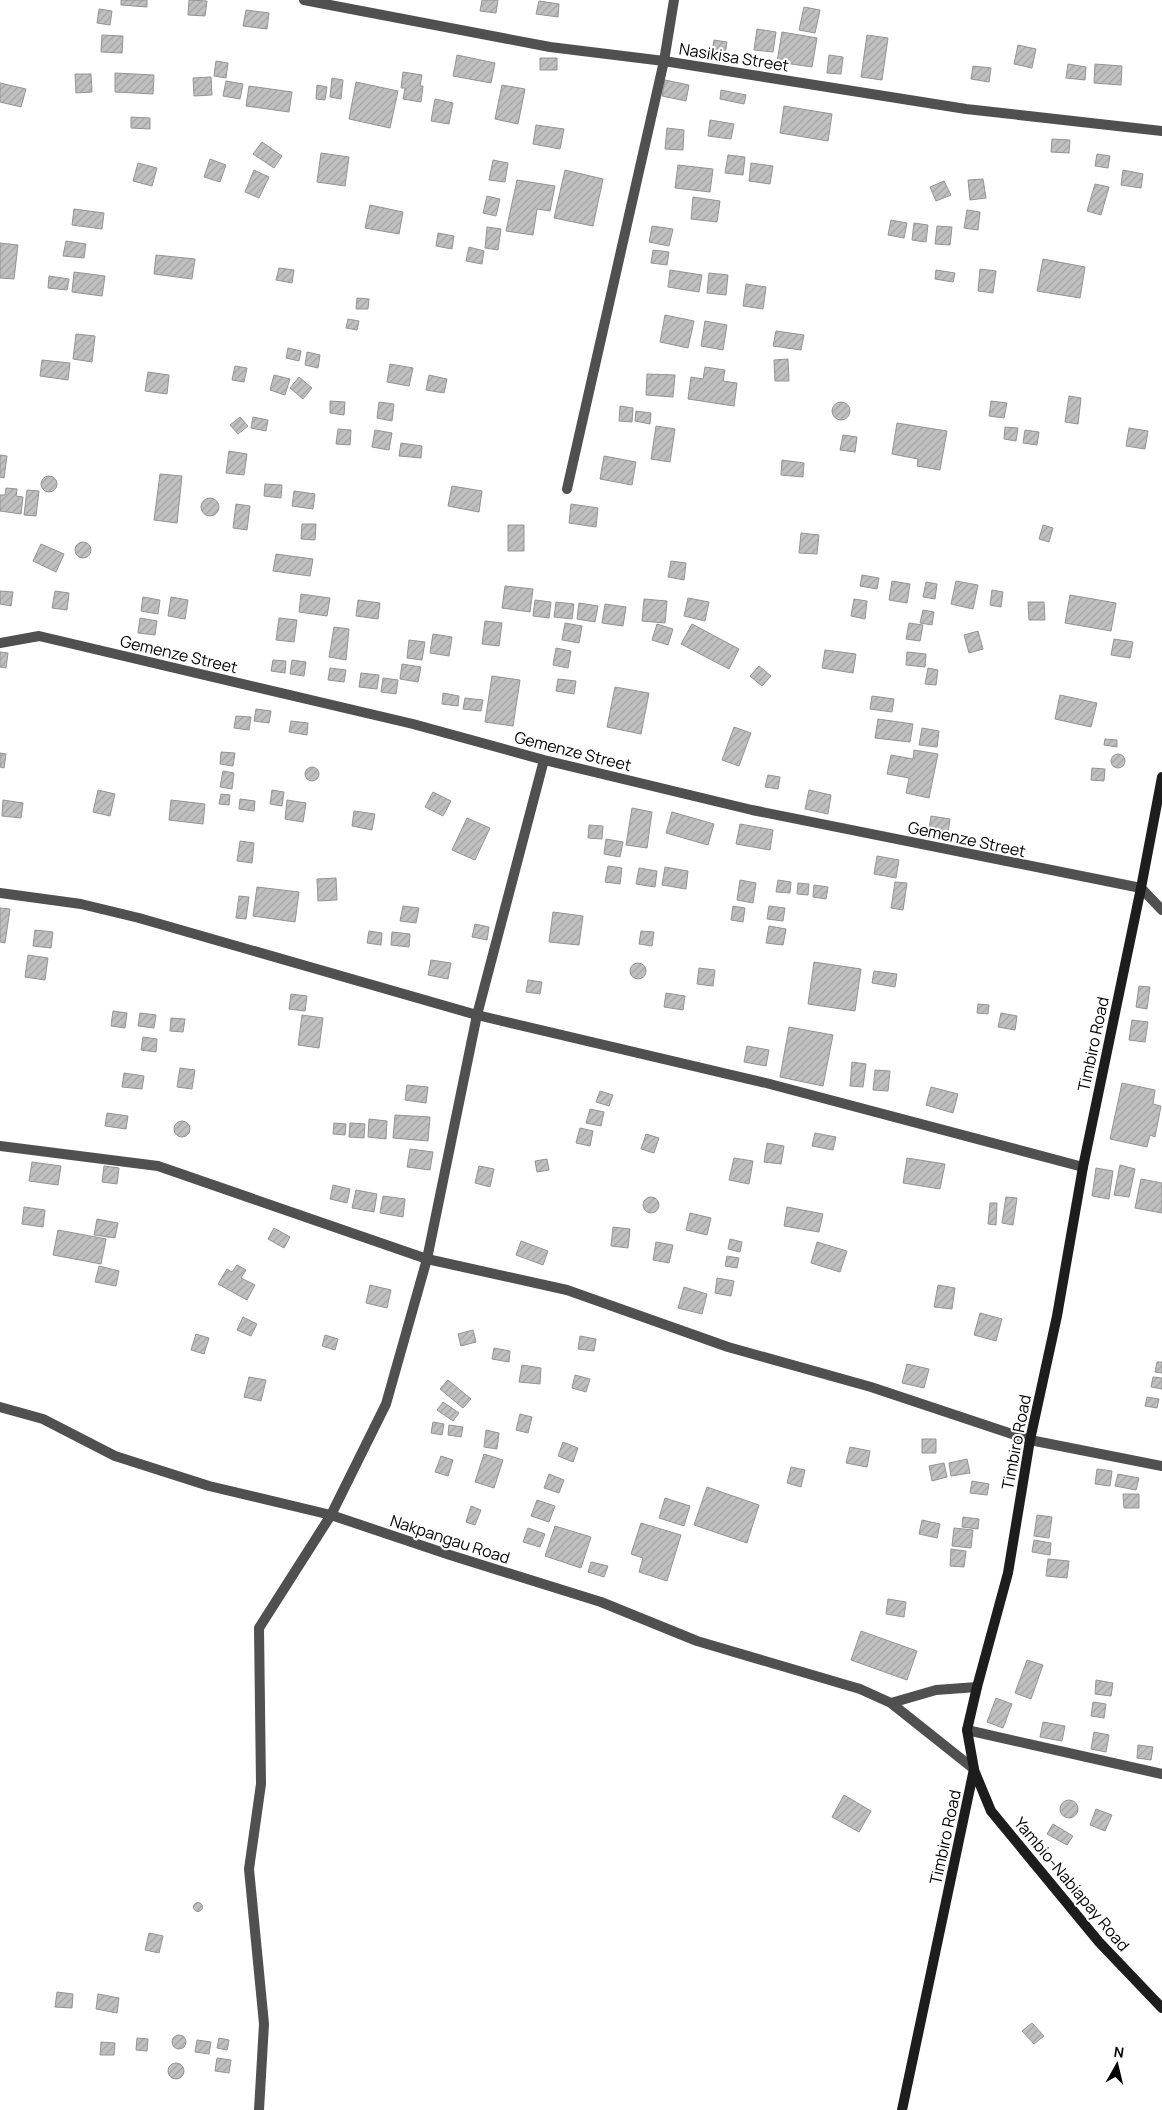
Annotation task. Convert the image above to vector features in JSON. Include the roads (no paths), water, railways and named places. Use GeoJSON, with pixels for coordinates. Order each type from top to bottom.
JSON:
{"type":"FeatureCollection","features":[{"type":"Feature","properties":{"kind":"main road","name":"Timbiro Road"},"geometry":{"type":"LineString","coordinates":[[902,2110],[974,1769],[967,1730],[1008,1573],[1030,1440],[1057,1316],[1083,1167],[1162,777]]}},
{"type":"Feature","properties":{"kind":"main road","name":"Yambio-Nabiapay Road"},"geometry":{"type":"LineString","coordinates":[[974,1769],[991,1811],[1099,1942],[1162,2008]]}},
{"type":"Feature","properties":{"kind":"street","name":"Nasikisa Street"},"geometry":{"type":"LineString","coordinates":[[304,0],[550,47],[664,61],[966,109],[1162,130]]}},
{"type":"Feature","properties":{"kind":"street"},"geometry":{"type":"LineString","coordinates":[[566,489],[664,61],[674,0]]}},
{"type":"Feature","properties":{"kind":"street","name":"Gemenze Street"},"geometry":{"type":"LineString","coordinates":[[0,643],[39,636],[413,724],[544,760],[752,810],[1141,888]]}},
{"type":"Feature","properties":{"kind":"street"},"geometry":{"type":"LineString","coordinates":[[259,2110],[264,2024],[249,1869],[261,1784],[259,1628],[331,1516],[386,1404],[427,1259],[476,1015],[544,760]]}},
{"type":"Feature","properties":{"kind":"street"},"geometry":{"type":"LineString","coordinates":[[1141,888],[1162,910]]}},
{"type":"Feature","properties":{"kind":"street"},"geometry":{"type":"LineString","coordinates":[[0,893],[81,904],[139,918],[476,1015],[766,1084],[1083,1167]]}},
{"type":"Feature","properties":{"kind":"street"},"geometry":{"type":"LineString","coordinates":[[0,1146],[158,1166],[427,1259],[567,1290],[728,1347],[871,1388],[1030,1440],[1162,1466]]}},
{"type":"Feature","properties":{"kind":"street","name":"Nakpangau Road"},"geometry":{"type":"LineString","coordinates":[[0,1407],[43,1419],[115,1456],[209,1486],[331,1516],[602,1602],[697,1641],[860,1689],[891,1703],[974,1769]]}},
{"type":"Feature","properties":{"kind":"street"},"geometry":{"type":"LineString","coordinates":[[891,1703],[936,1690],[977,1687]]}},
{"type":"Feature","properties":{"kind":"street"},"geometry":{"type":"LineString","coordinates":[[967,1730],[1162,1774]]}}]}
